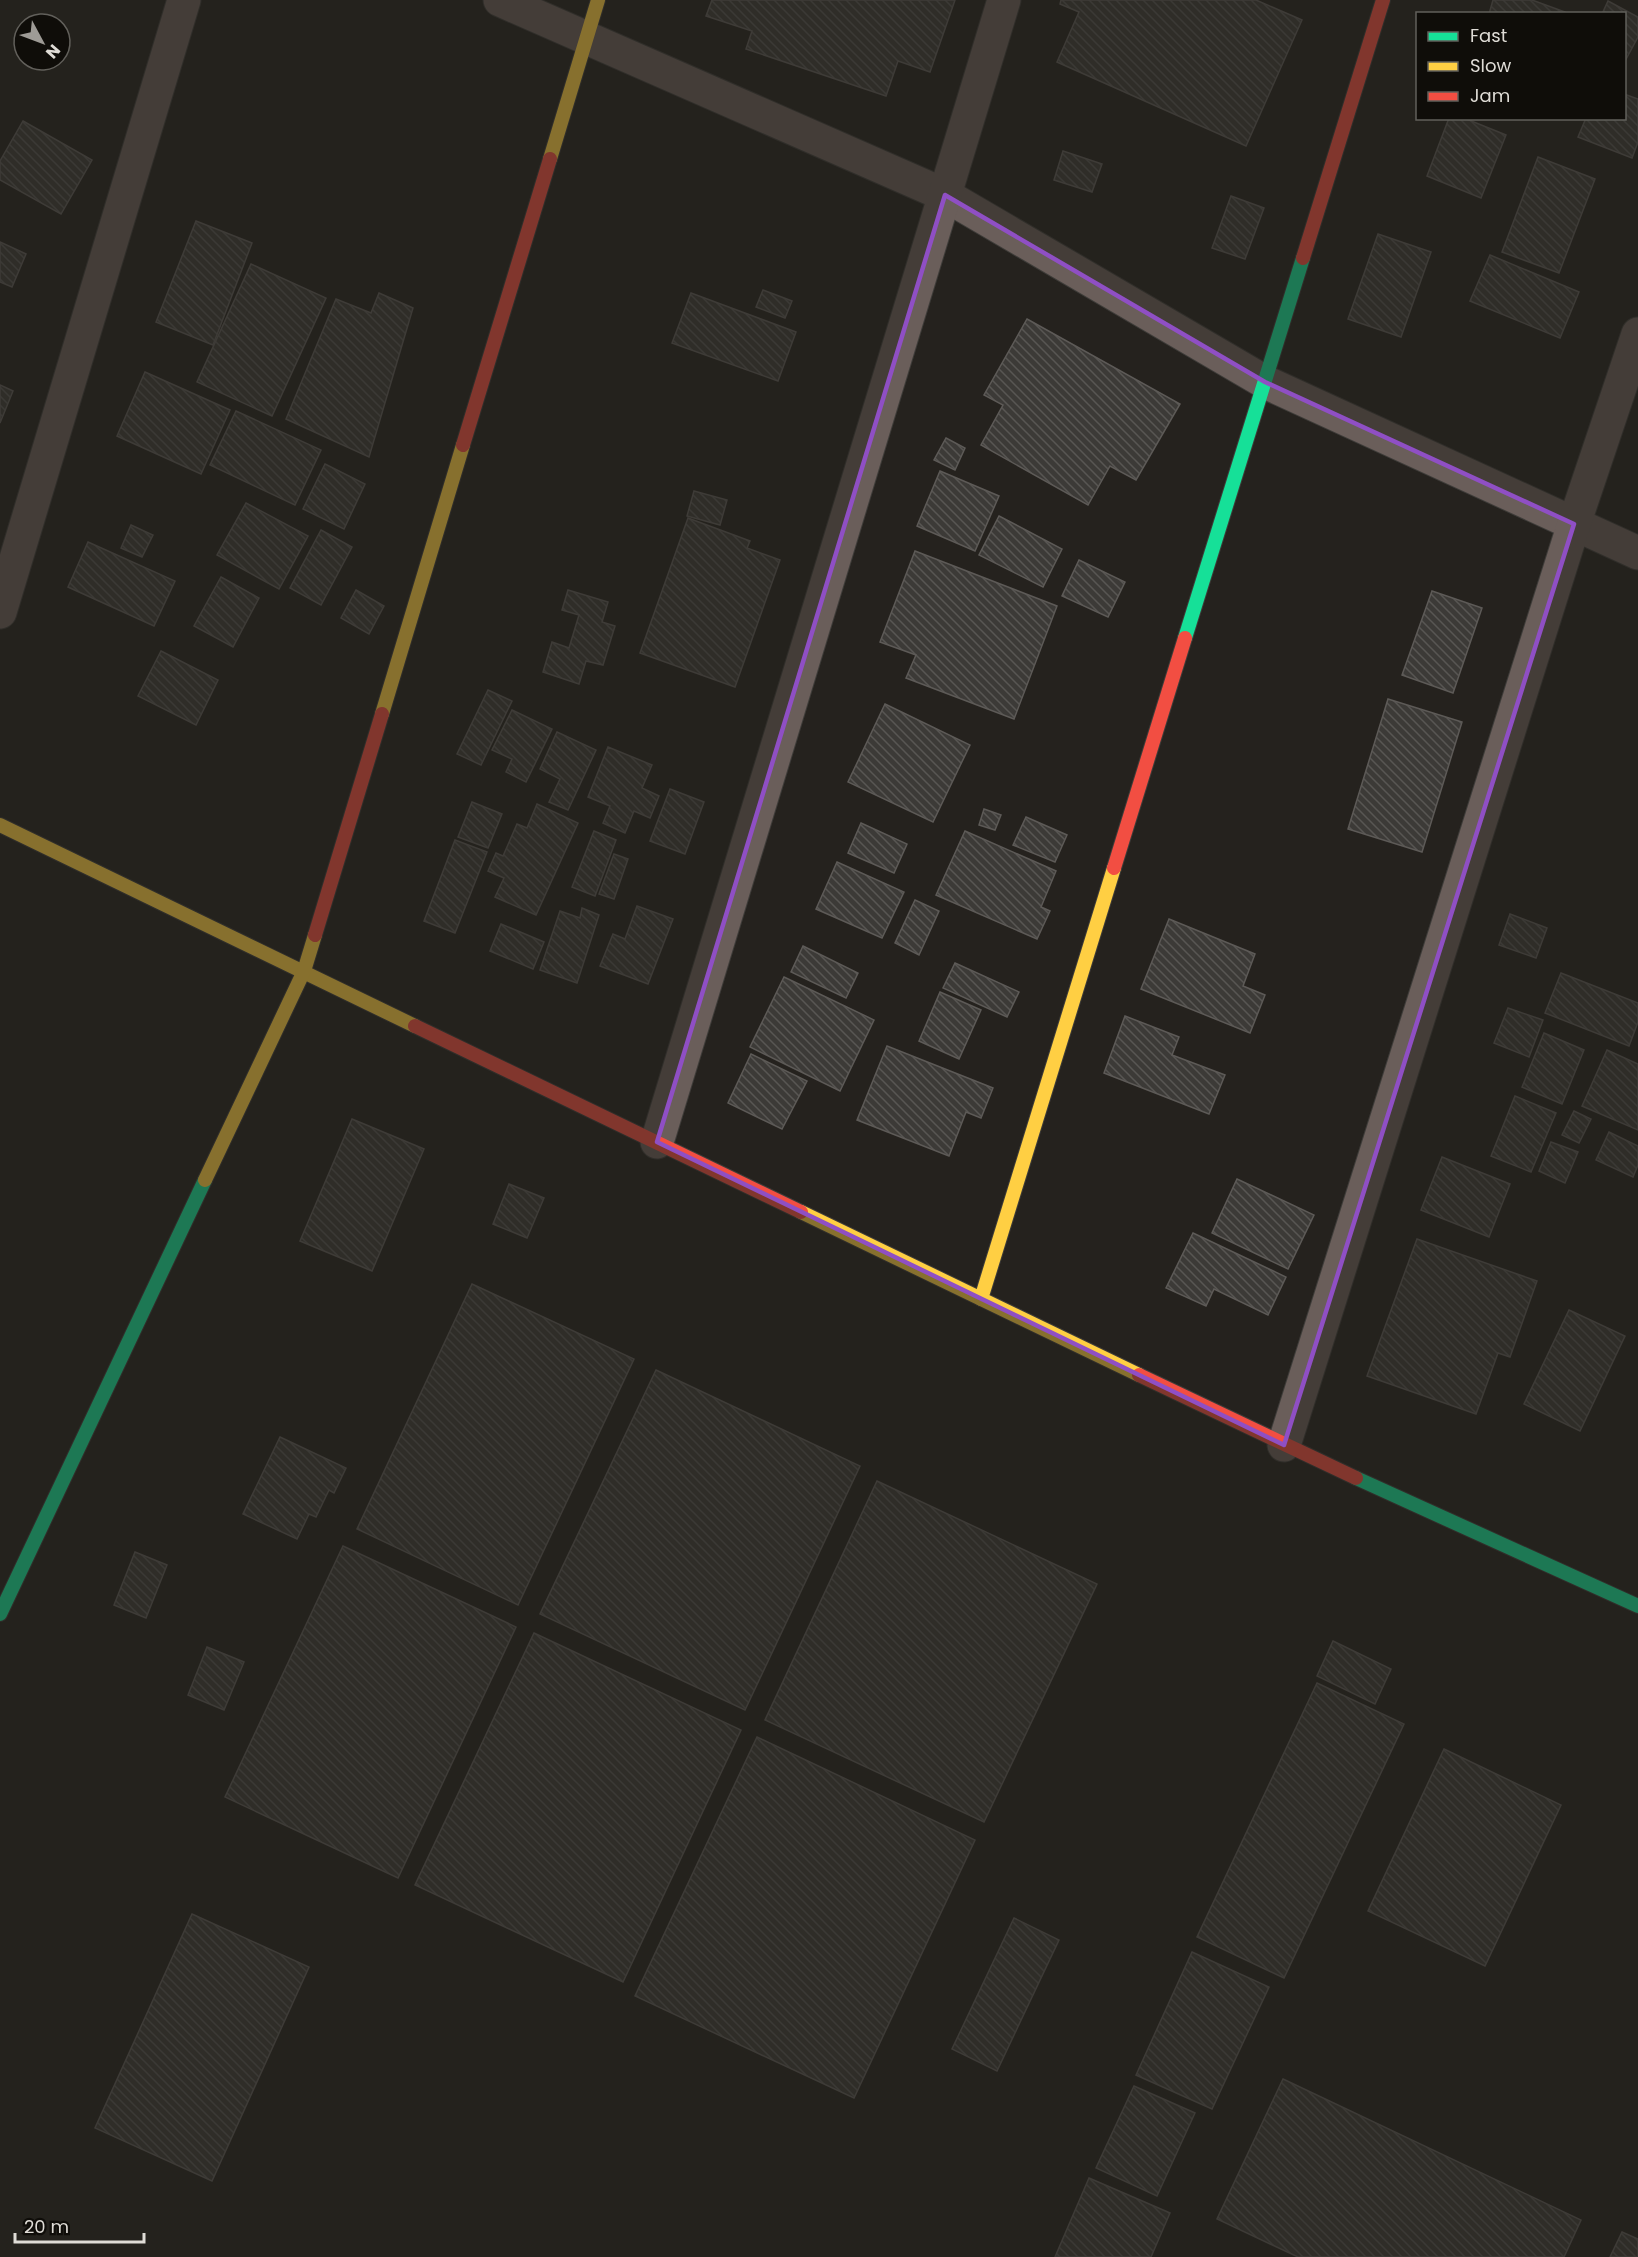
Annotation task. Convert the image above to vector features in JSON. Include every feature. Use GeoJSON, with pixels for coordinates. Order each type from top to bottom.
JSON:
{"type":"FeatureCollection","features":[{"type":"Feature","properties":{"kind":"street"},"geometry":{"type":"LineString","coordinates":[[0,612],[184,0]]}},
{"type":"Feature","properties":{"kind":"street"},"geometry":{"type":"LineString","coordinates":[[500,0],[945,195],[1265,382],[1638,553]]}},
{"type":"Feature","properties":{"kind":"street"},"geometry":{"type":"LineString","coordinates":[[0,1614],[304,971],[598,0]]}},
{"type":"Feature","properties":{"kind":"street"},"geometry":{"type":"LineString","coordinates":[[657,1142],[1004,0]]}},
{"type":"Feature","properties":{"kind":"street"},"geometry":{"type":"LineString","coordinates":[[981,1299],[1383,0]]}},
{"type":"Feature","properties":{"kind":"street"},"geometry":{"type":"LineString","coordinates":[[1284,1445],[1574,524],[1638,334]]}},
{"type":"Feature","properties":{"kind":"street"},"geometry":{"type":"LineString","coordinates":[[0,825],[1284,1445],[1638,1606]]}},
{"type":"Feature","properties":{"kind":"highlighted area"},"geometry":{"type":"Polygon","coordinates":[[[945,195],[1265,382],[1574,524],[1284,1445],[657,1142],[945,195]]]}},
{"type":"Feature","properties":{"kind":"building"},"geometry":{"type":"Polygon","coordinates":[[[712,0],[955,0],[930,72],[898,61],[886,96],[746,49],[752,31],[706,16],[712,0]]]}},
{"type":"Feature","properties":{"kind":"building"},"geometry":{"type":"Polygon","coordinates":[[[1061,0],[1256,0],[1302,20],[1246,146],[1057,62],[1079,12],[1060,4],[1061,0]]]}},
{"type":"Feature","properties":{"kind":"building"},"geometry":{"type":"Polygon","coordinates":[[[1493,0],[1532,0],[1565,12],[1490,12],[1493,0]]]}},
{"type":"Feature","properties":{"kind":"building"},"geometry":{"type":"Polygon","coordinates":[[[1608,1],[1638,17],[1638,37],[1626,59],[1626,12],[1603,12],[1608,1]]]}},
{"type":"Feature","properties":{"kind":"building"},"geometry":{"type":"Polygon","coordinates":[[[1626,95],[1638,99],[1638,142],[1632,158],[1578,137],[1585,120],[1626,120],[1626,95]]]}},
{"type":"Feature","properties":{"kind":"building"},"geometry":{"type":"Polygon","coordinates":[[[1448,120],[1469,120],[1506,135],[1481,198],[1427,176],[1448,120]]]}},
{"type":"Feature","properties":{"kind":"building"},"geometry":{"type":"Polygon","coordinates":[[[23,121],[92,160],[61,214],[0,180],[0,161],[23,121]]]}},
{"type":"Feature","properties":{"kind":"building"},"geometry":{"type":"Polygon","coordinates":[[[1063,151],[1102,164],[1092,192],[1054,180],[1063,151]]]}},
{"type":"Feature","properties":{"kind":"building"},"geometry":{"type":"Polygon","coordinates":[[[1538,157],[1595,179],[1559,273],[1502,252],[1538,157]]]}},
{"type":"Feature","properties":{"kind":"building"},"geometry":{"type":"Polygon","coordinates":[[[1231,196],[1264,208],[1245,259],[1212,248],[1231,196]]]}},
{"type":"Feature","properties":{"kind":"building"},"geometry":{"type":"Polygon","coordinates":[[[196,221],[252,243],[213,345],[156,322],[196,221]]]}},
{"type":"Feature","properties":{"kind":"building"},"geometry":{"type":"Polygon","coordinates":[[[1378,234],[1431,252],[1401,337],[1348,319],[1378,234]]]}},
{"type":"Feature","properties":{"kind":"building"},"geometry":{"type":"Polygon","coordinates":[[[0,242],[26,254],[12,287],[0,282],[0,242]]]}},
{"type":"Feature","properties":{"kind":"building"},"geometry":{"type":"Polygon","coordinates":[[[1490,255],[1579,292],[1560,338],[1470,301],[1490,255]]]}},
{"type":"Feature","properties":{"kind":"building"},"geometry":{"type":"Polygon","coordinates":[[[251,264],[326,298],[272,416],[197,382],[251,264]]]}},
{"type":"Feature","properties":{"kind":"building"},"geometry":{"type":"Polygon","coordinates":[[[763,290],[792,301],[785,318],[756,307],[763,290]]]}},
{"type":"Feature","properties":{"kind":"building"},"geometry":{"type":"Polygon","coordinates":[[[379,293],[413,308],[369,457],[286,419],[336,299],[371,313],[379,293]]]}},
{"type":"Feature","properties":{"kind":"building"},"geometry":{"type":"Polygon","coordinates":[[[691,293],[796,332],[778,381],[672,343],[691,293]]]}},
{"type":"Feature","properties":{"kind":"building"},"geometry":{"type":"Polygon","coordinates":[[[1027,319],[1180,404],[1136,480],[1110,466],[1088,505],[981,445],[1003,405],[984,395],[1027,319]]]}},
{"type":"Feature","properties":{"kind":"building"},"geometry":{"type":"Polygon","coordinates":[[[145,372],[230,410],[201,474],[117,436],[145,372]]]}},
{"type":"Feature","properties":{"kind":"building"},"geometry":{"type":"Polygon","coordinates":[[[0,385],[13,391],[0,423],[0,385]]]}},
{"type":"Feature","properties":{"kind":"building"},"geometry":{"type":"Polygon","coordinates":[[[236,411],[321,450],[295,505],[210,465],[236,411]]]}},
{"type":"Feature","properties":{"kind":"building"},"geometry":{"type":"Polygon","coordinates":[[[946,438],[965,448],[955,470],[934,460],[946,438]]]}},
{"type":"Feature","properties":{"kind":"building"},"geometry":{"type":"Polygon","coordinates":[[[325,464],[365,484],[344,529],[303,509],[325,464]]]}},
{"type":"Feature","properties":{"kind":"building"},"geometry":{"type":"Polygon","coordinates":[[[940,471],[999,496],[975,551],[917,526],[940,471]]]}},
{"type":"Feature","properties":{"kind":"building"},"geometry":{"type":"Polygon","coordinates":[[[694,491],[727,500],[720,525],[687,516],[694,491]]]}},
{"type":"Feature","properties":{"kind":"building"},"geometry":{"type":"Polygon","coordinates":[[[246,503],[308,536],[279,589],[217,555],[246,503]]]}},
{"type":"Feature","properties":{"kind":"building"},"geometry":{"type":"Polygon","coordinates":[[[999,516],[1062,549],[1043,587],[979,555],[999,516]]]}},
{"type":"Feature","properties":{"kind":"building"},"geometry":{"type":"Polygon","coordinates":[[[688,518],[750,541],[747,548],[780,560],[735,687],[640,653],[688,518]]]}},
{"type":"Feature","properties":{"kind":"building"},"geometry":{"type":"Polygon","coordinates":[[[131,525],[153,535],[142,557],[121,548],[131,525]]]}},
{"type":"Feature","properties":{"kind":"building"},"geometry":{"type":"Polygon","coordinates":[[[321,530],[352,547],[321,605],[290,588],[321,530]]]}},
{"type":"Feature","properties":{"kind":"building"},"geometry":{"type":"Polygon","coordinates":[[[88,542],[175,581],[154,626],[68,587],[88,542]]]}},
{"type":"Feature","properties":{"kind":"building"},"geometry":{"type":"Polygon","coordinates":[[[915,551],[1057,606],[1014,719],[906,678],[916,655],[880,642],[915,551]]]}},
{"type":"Feature","properties":{"kind":"building"},"geometry":{"type":"Polygon","coordinates":[[[1079,560],[1125,582],[1108,617],[1062,596],[1079,560]]]}},
{"type":"Feature","properties":{"kind":"building"},"geometry":{"type":"Polygon","coordinates":[[[221,577],[259,598],[233,647],[194,626],[221,577]]]}},
{"type":"Feature","properties":{"kind":"building"},"geometry":{"type":"Polygon","coordinates":[[[356,590],[384,606],[369,634],[341,618],[356,590]]]}},
{"type":"Feature","properties":{"kind":"building"},"geometry":{"type":"Polygon","coordinates":[[[568,590],[608,602],[602,622],[615,626],[603,665],[586,661],[579,684],[543,672],[552,642],[569,648],[579,615],[562,610],[568,590]]]}},
{"type":"Feature","properties":{"kind":"building"},"geometry":{"type":"Polygon","coordinates":[[[1432,591],[1482,608],[1453,693],[1402,675],[1432,591]]]}},
{"type":"Feature","properties":{"kind":"building"},"geometry":{"type":"Polygon","coordinates":[[[161,651],[218,680],[196,725],[138,696],[161,651]]]}},
{"type":"Feature","properties":{"kind":"building"},"geometry":{"type":"Polygon","coordinates":[[[488,690],[512,701],[481,765],[457,754],[488,690]]]}},
{"type":"Feature","properties":{"kind":"building"},"geometry":{"type":"Polygon","coordinates":[[[1388,699],[1462,722],[1422,852],[1348,829],[1388,699]]]}},
{"type":"Feature","properties":{"kind":"building"},"geometry":{"type":"Polygon","coordinates":[[[885,704],[970,745],[933,822],[848,782],[885,704]]]}},
{"type":"Feature","properties":{"kind":"building"},"geometry":{"type":"Polygon","coordinates":[[[512,710],[552,729],[526,782],[506,772],[512,759],[492,750],[512,710]]]}},
{"type":"Feature","properties":{"kind":"building"},"geometry":{"type":"Polygon","coordinates":[[[557,732],[596,750],[568,810],[549,802],[560,779],[540,769],[557,732]]]}},
{"type":"Feature","properties":{"kind":"building"},"geometry":{"type":"Polygon","coordinates":[[[608,747],[652,765],[642,788],[659,796],[650,818],[634,811],[625,833],[603,823],[610,806],[588,797],[608,747]]]}},
{"type":"Feature","properties":{"kind":"building"},"geometry":{"type":"Polygon","coordinates":[[[670,789],[704,802],[685,854],[650,841],[670,789]]]}},
{"type":"Feature","properties":{"kind":"building"},"geometry":{"type":"Polygon","coordinates":[[[472,802],[502,814],[488,848],[458,837],[472,802]]]}},
{"type":"Feature","properties":{"kind":"building"},"geometry":{"type":"Polygon","coordinates":[[[537,804],[578,823],[536,915],[495,897],[504,878],[488,871],[496,853],[503,856],[517,824],[527,828],[537,804]]]}},
{"type":"Feature","properties":{"kind":"building"},"geometry":{"type":"Polygon","coordinates":[[[984,809],[1001,815],[995,830],[979,825],[984,809]]]}},
{"type":"Feature","properties":{"kind":"building"},"geometry":{"type":"Polygon","coordinates":[[[1026,817],[1067,835],[1055,862],[1013,845],[1026,817]]]}},
{"type":"Feature","properties":{"kind":"building"},"geometry":{"type":"Polygon","coordinates":[[[861,823],[907,844],[894,873],[848,853],[861,823]]]}},
{"type":"Feature","properties":{"kind":"building"},"geometry":{"type":"Polygon","coordinates":[[[594,831],[616,840],[595,896],[572,887],[594,831]]]}},
{"type":"Feature","properties":{"kind":"building"},"geometry":{"type":"Polygon","coordinates":[[[965,831],[1056,871],[1041,907],[1050,911],[1037,939],[936,895],[965,831]]]}},
{"type":"Feature","properties":{"kind":"building"},"geometry":{"type":"Polygon","coordinates":[[[455,840],[487,852],[455,933],[424,921],[455,840]]]}},
{"type":"Feature","properties":{"kind":"building"},"geometry":{"type":"Polygon","coordinates":[[[614,854],[628,859],[614,899],[599,894],[614,854]]]}},
{"type":"Feature","properties":{"kind":"building"},"geometry":{"type":"Polygon","coordinates":[[[837,862],[904,892],[882,938],[816,909],[837,862]]]}},
{"type":"Feature","properties":{"kind":"building"},"geometry":{"type":"Polygon","coordinates":[[[915,900],[939,911],[919,955],[895,943],[915,900]]]}},
{"type":"Feature","properties":{"kind":"building"},"geometry":{"type":"Polygon","coordinates":[[[637,906],[673,919],[648,984],[600,966],[613,934],[625,939],[637,906]]]}},
{"type":"Feature","properties":{"kind":"building"},"geometry":{"type":"Polygon","coordinates":[[[582,908],[599,915],[577,983],[540,970],[560,911],[580,918],[582,908]]]}},
{"type":"Feature","properties":{"kind":"building"},"geometry":{"type":"Polygon","coordinates":[[[1510,914],[1547,928],[1536,958],[1499,945],[1510,914]]]}},
{"type":"Feature","properties":{"kind":"building"},"geometry":{"type":"Polygon","coordinates":[[[1169,919],[1255,954],[1243,986],[1265,995],[1250,1033],[1141,989],[1169,919]]]}},
{"type":"Feature","properties":{"kind":"building"},"geometry":{"type":"Polygon","coordinates":[[[501,924],[544,942],[533,969],[490,951],[501,924]]]}},
{"type":"Feature","properties":{"kind":"building"},"geometry":{"type":"Polygon","coordinates":[[[803,946],[858,973],[846,998],[791,972],[803,946]]]}},
{"type":"Feature","properties":{"kind":"building"},"geometry":{"type":"Polygon","coordinates":[[[955,963],[1019,992],[1007,1017],[943,988],[955,963]]]}},
{"type":"Feature","properties":{"kind":"building"},"geometry":{"type":"Polygon","coordinates":[[[1561,973],[1638,1003],[1638,1022],[1629,1046],[1545,1013],[1561,973]]]}},
{"type":"Feature","properties":{"kind":"building"},"geometry":{"type":"Polygon","coordinates":[[[784,977],[874,1020],[840,1091],[750,1047],[784,977]]]}},
{"type":"Feature","properties":{"kind":"building"},"geometry":{"type":"Polygon","coordinates":[[[940,992],[981,1010],[959,1059],[919,1041],[940,992]]]}},
{"type":"Feature","properties":{"kind":"building"},"geometry":{"type":"Polygon","coordinates":[[[1508,1008],[1543,1020],[1529,1057],[1494,1043],[1508,1008]]]}},
{"type":"Feature","properties":{"kind":"building"},"geometry":{"type":"Polygon","coordinates":[[[1125,1016],[1179,1037],[1172,1055],[1225,1075],[1209,1114],[1104,1073],[1125,1016]]]}},
{"type":"Feature","properties":{"kind":"building"},"geometry":{"type":"Polygon","coordinates":[[[1544,1033],[1584,1050],[1562,1104],[1522,1087],[1544,1033]]]}},
{"type":"Feature","properties":{"kind":"building"},"geometry":{"type":"Polygon","coordinates":[[[887,1046],[993,1088],[981,1118],[966,1112],[949,1156],[857,1120],[887,1046]]]}},
{"type":"Feature","properties":{"kind":"building"},"geometry":{"type":"Polygon","coordinates":[[[1607,1050],[1638,1064],[1638,1130],[1582,1106],[1607,1050]]]}},
{"type":"Feature","properties":{"kind":"building"},"geometry":{"type":"Polygon","coordinates":[[[751,1054],[807,1081],[782,1129],[728,1103],[751,1054]]]}},
{"type":"Feature","properties":{"kind":"building"},"geometry":{"type":"Polygon","coordinates":[[[1515,1096],[1556,1113],[1531,1172],[1491,1156],[1515,1096]]]}},
{"type":"Feature","properties":{"kind":"building"},"geometry":{"type":"Polygon","coordinates":[[[1574,1111],[1591,1119],[1579,1143],[1562,1135],[1574,1111]]]}},
{"type":"Feature","properties":{"kind":"building"},"geometry":{"type":"Polygon","coordinates":[[[352,1119],[424,1149],[372,1271],[300,1241],[352,1119]]]}},
{"type":"Feature","properties":{"kind":"building"},"geometry":{"type":"Polygon","coordinates":[[[1609,1132],[1638,1146],[1638,1165],[1633,1177],[1596,1160],[1609,1132]]]}},
{"type":"Feature","properties":{"kind":"building"},"geometry":{"type":"Polygon","coordinates":[[[1551,1142],[1578,1152],[1565,1183],[1539,1171],[1551,1142]]]}},
{"type":"Feature","properties":{"kind":"building"},"geometry":{"type":"Polygon","coordinates":[[[1442,1157],[1510,1184],[1489,1237],[1421,1210],[1442,1157]]]}},
{"type":"Feature","properties":{"kind":"building"},"geometry":{"type":"Polygon","coordinates":[[[1237,1179],[1314,1215],[1288,1269],[1212,1233],[1237,1179]]]}},
{"type":"Feature","properties":{"kind":"building"},"geometry":{"type":"Polygon","coordinates":[[[509,1184],[544,1198],[527,1238],[493,1224],[509,1184]]]}},
{"type":"Feature","properties":{"kind":"building"},"geometry":{"type":"Polygon","coordinates":[[[1193,1233],[1286,1277],[1268,1315],[1214,1289],[1206,1306],[1166,1288],[1193,1233]]]}},
{"type":"Feature","properties":{"kind":"building"},"geometry":{"type":"Polygon","coordinates":[[[1417,1239],[1537,1281],[1510,1357],[1498,1353],[1476,1414],[1367,1376],[1417,1239]]]}},
{"type":"Feature","properties":{"kind":"building"},"geometry":{"type":"Polygon","coordinates":[[[472,1284],[634,1359],[518,1605],[357,1529],[472,1284]]]}},
{"type":"Feature","properties":{"kind":"building"},"geometry":{"type":"Polygon","coordinates":[[[1569,1310],[1625,1336],[1580,1431],[1524,1404],[1569,1310]]]}},
{"type":"Feature","properties":{"kind":"building"},"geometry":{"type":"Polygon","coordinates":[[[656,1370],[860,1466],[745,1710],[540,1614],[656,1370]]]}},
{"type":"Feature","properties":{"kind":"building"},"geometry":{"type":"Polygon","coordinates":[[[280,1437],[346,1468],[334,1493],[329,1490],[316,1517],[309,1514],[297,1539],[243,1514],[280,1437]]]}},
{"type":"Feature","properties":{"kind":"building"},"geometry":{"type":"Polygon","coordinates":[[[877,1481],[1097,1584],[984,1822],[765,1720],[877,1481]]]}},
{"type":"Feature","properties":{"kind":"building"},"geometry":{"type":"Polygon","coordinates":[[[343,1546],[516,1627],[398,1878],[225,1797],[343,1546]]]}},
{"type":"Feature","properties":{"kind":"building"},"geometry":{"type":"Polygon","coordinates":[[[135,1552],[167,1565],[146,1618],[114,1605],[135,1552]]]}},
{"type":"Feature","properties":{"kind":"building"},"geometry":{"type":"Polygon","coordinates":[[[534,1633],[741,1730],[623,1982],[415,1885],[534,1633]]]}},
{"type":"Feature","properties":{"kind":"building"},"geometry":{"type":"Polygon","coordinates":[[[1333,1641],[1391,1669],[1375,1704],[1317,1676],[1333,1641]]]}},
{"type":"Feature","properties":{"kind":"building"},"geometry":{"type":"Polygon","coordinates":[[[207,1647],[244,1662],[224,1710],[188,1695],[207,1647]]]}},
{"type":"Feature","properties":{"kind":"building"},"geometry":{"type":"Polygon","coordinates":[[[1317,1683],[1404,1724],[1284,1978],[1197,1937],[1317,1683]]]}},
{"type":"Feature","properties":{"kind":"building"},"geometry":{"type":"Polygon","coordinates":[[[757,1737],[975,1840],[854,2098],[635,1996],[757,1737]]]}},
{"type":"Feature","properties":{"kind":"building"},"geometry":{"type":"Polygon","coordinates":[[[1444,1749],[1561,1805],[1485,1966],[1368,1911],[1444,1749]]]}},
{"type":"Feature","properties":{"kind":"building"},"geometry":{"type":"Polygon","coordinates":[[[192,1914],[309,1967],[212,2181],[95,2128],[192,1914]]]}},
{"type":"Feature","properties":{"kind":"building"},"geometry":{"type":"Polygon","coordinates":[[[1014,1918],[1059,1940],[997,2071],[952,2049],[1014,1918]]]}},
{"type":"Feature","properties":{"kind":"building"},"geometry":{"type":"Polygon","coordinates":[[[1192,1952],[1269,1987],[1212,2109],[1136,2075],[1192,1952]]]}},
{"type":"Feature","properties":{"kind":"building"},"geometry":{"type":"Polygon","coordinates":[[[1283,2079],[1581,2220],[1564,2257],[1298,2257],[1217,2219],[1283,2079]]]}},
{"type":"Feature","properties":{"kind":"building"},"geometry":{"type":"Polygon","coordinates":[[[1134,2086],[1195,2113],[1157,2196],[1096,2168],[1134,2086]]]}},
{"type":"Feature","properties":{"kind":"building"},"geometry":{"type":"Polygon","coordinates":[[[1089,2178],[1170,2213],[1151,2257],[1055,2257],[1089,2178]]]}},
{"type":"Feature","properties":{"kind":"building"},"geometry":{"type":"Polygon","coordinates":[[[1622,2232],[1638,2239],[1638,2257],[1610,2257],[1622,2232]]]}},
{"type":"Feature","properties":{"kind":"traffic: fast"},"geometry":{"type":"LineString","coordinates":[[1185,638],[1303,258]]}},
{"type":"Feature","properties":{"kind":"traffic: fast"},"geometry":{"type":"LineString","coordinates":[[0,1614],[205,1180]]}},
{"type":"Feature","properties":{"kind":"traffic: fast"},"geometry":{"type":"LineString","coordinates":[[1356,1478],[1638,1606]]}},
{"type":"Feature","properties":{"kind":"traffic: slow"},"geometry":{"type":"LineString","coordinates":[[550,159],[598,0]]}},
{"type":"Feature","properties":{"kind":"traffic: slow"},"geometry":{"type":"LineString","coordinates":[[382,714],[463,445]]}},
{"type":"Feature","properties":{"kind":"traffic: slow"},"geometry":{"type":"LineString","coordinates":[[0,825],[415,1026]]}},
{"type":"Feature","properties":{"kind":"traffic: slow"},"geometry":{"type":"LineString","coordinates":[[981,1299],[1114,868]]}},
{"type":"Feature","properties":{"kind":"traffic: slow"},"geometry":{"type":"LineString","coordinates":[[205,1180],[304,971],[315,935]]}},
{"type":"Feature","properties":{"kind":"traffic: slow"},"geometry":{"type":"LineString","coordinates":[[801,1212],[1139,1375]]}},
{"type":"Feature","properties":{"kind":"traffic: jam"},"geometry":{"type":"LineString","coordinates":[[1303,258],[1383,0]]}},
{"type":"Feature","properties":{"kind":"traffic: jam"},"geometry":{"type":"LineString","coordinates":[[463,445],[550,159]]}},
{"type":"Feature","properties":{"kind":"traffic: jam"},"geometry":{"type":"LineString","coordinates":[[1114,868],[1185,638]]}},
{"type":"Feature","properties":{"kind":"traffic: jam"},"geometry":{"type":"LineString","coordinates":[[315,935],[382,714]]}},
{"type":"Feature","properties":{"kind":"traffic: jam"},"geometry":{"type":"LineString","coordinates":[[415,1026],[801,1212]]}},
{"type":"Feature","properties":{"kind":"traffic: jam"},"geometry":{"type":"LineString","coordinates":[[1139,1375],[1356,1478]]}}]}
